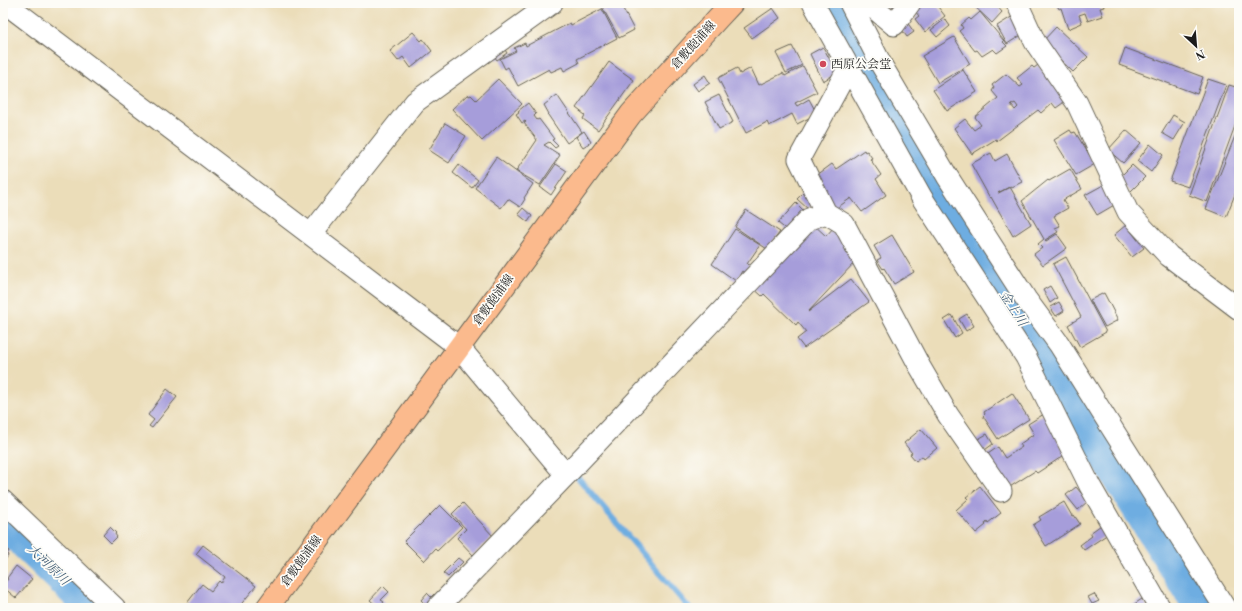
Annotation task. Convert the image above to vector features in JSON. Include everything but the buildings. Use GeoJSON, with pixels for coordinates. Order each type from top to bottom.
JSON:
{"type":"FeatureCollection","features":[{"type":"Feature","properties":{"kind":"main road","name":"倉敷飽浦線"},"geometry":{"type":"LineString","coordinates":[[267,608],[631,114],[732,3]]}},
{"type":"Feature","properties":{"kind":"street"},"geometry":{"type":"LineString","coordinates":[[5,3],[459,347],[566,475]]}},
{"type":"Feature","properties":{"kind":"street"},"geometry":{"type":"LineString","coordinates":[[311,234],[415,102],[552,3]]}},
{"type":"Feature","properties":{"kind":"street"},"geometry":{"type":"LineString","coordinates":[[813,3],[922,198],[1026,357],[1090,486],[1160,608]]}},
{"type":"Feature","properties":{"kind":"street"},"geometry":{"type":"LineString","coordinates":[[850,3],[882,66],[947,176],[1026,299],[1059,344],[1225,608]]}},
{"type":"Feature","properties":{"kind":"street"},"geometry":{"type":"LineString","coordinates":[[868,3],[894,25],[910,3]]}},
{"type":"Feature","properties":{"kind":"street"},"geometry":{"type":"LineString","coordinates":[[1017,3],[1034,42],[1077,103],[1128,212],[1169,256],[1239,309]]}},
{"type":"Feature","properties":{"kind":"street"},"geometry":{"type":"LineString","coordinates":[[849,67],[799,159],[826,214],[844,224],[941,403],[1000,491]]}},
{"type":"Feature","properties":{"kind":"street"},"geometry":{"type":"LineString","coordinates":[[436,608],[566,475],[809,219],[826,214]]}},
{"type":"Feature","properties":{"kind":"street"},"geometry":{"type":"LineString","coordinates":[[3,501],[114,608]]}},
{"type":"Feature","properties":{"kind":"waterway","name":"金上川"},"geometry":{"type":"LineString","coordinates":[[832,3],[870,77],[932,183],[1047,359],[1203,608]]}},
{"type":"Feature","properties":{"kind":"waterway"},"geometry":{"type":"LineString","coordinates":[[575,474],[689,608]]}},
{"type":"Feature","properties":{"kind":"waterway","name":"大河原川"},"geometry":{"type":"LineString","coordinates":[[3,519],[95,608]]}},
{"type":"Feature","properties":{"kind":"place","name":"西原公会堂"},"geometry":{"type":"Point","coordinates":[823,64]}}]}
